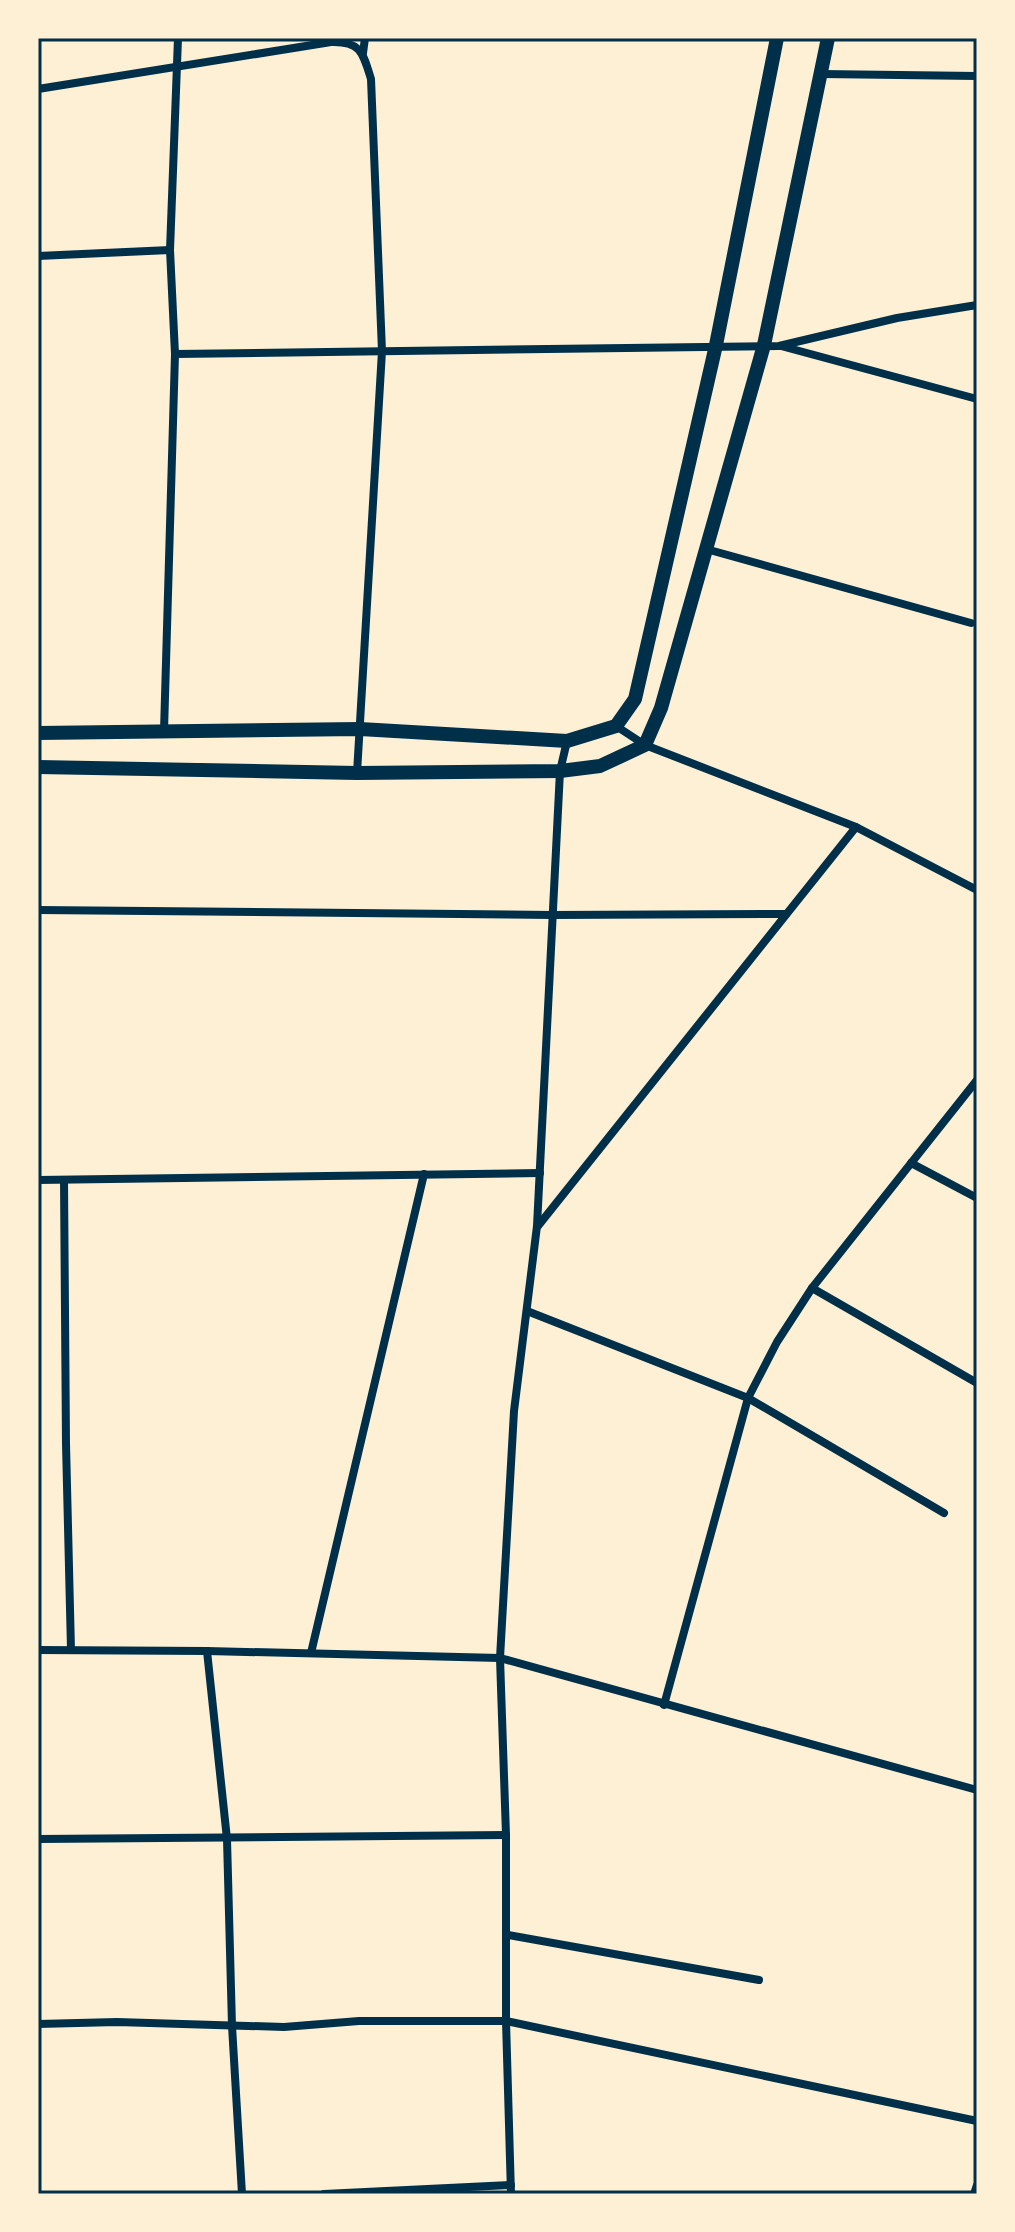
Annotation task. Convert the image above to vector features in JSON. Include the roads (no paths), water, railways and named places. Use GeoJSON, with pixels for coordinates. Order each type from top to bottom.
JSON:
{"type":"FeatureCollection","features":[{"type":"Feature","properties":{"kind":"street"},"geometry":{"type":"LineString","coordinates":[[164,731],[175,354],[170,250],[178,38]]}},
{"type":"Feature","properties":{"kind":"street"},"geometry":{"type":"LineString","coordinates":[[357,773],[382,351],[371,79],[363,53],[365,38]]}},
{"type":"Feature","properties":{"kind":"street"},"geometry":{"type":"LineString","coordinates":[[38,733],[360,729],[567,741],[616,726],[635,699],[716,345],[777,38]]}},
{"type":"Feature","properties":{"kind":"street"},"geometry":{"type":"LineString","coordinates":[[38,767],[357,773],[560,771],[600,766],[645,745],[661,708],[706,549],[772,346],[828,38]]}},
{"type":"Feature","properties":{"kind":"street"},"geometry":{"type":"LineString","coordinates":[[38,89],[331,42],[348,42],[363,53]]}},
{"type":"Feature","properties":{"kind":"street"},"geometry":{"type":"LineString","coordinates":[[821,74],[977,76]]}},
{"type":"Feature","properties":{"kind":"street"},"geometry":{"type":"LineString","coordinates":[[38,256],[170,250]]}},
{"type":"Feature","properties":{"kind":"street"},"geometry":{"type":"LineString","coordinates":[[772,346],[897,318],[977,305]]}},
{"type":"Feature","properties":{"kind":"street"},"geometry":{"type":"LineString","coordinates":[[175,354],[772,346],[977,399]]}},
{"type":"Feature","properties":{"kind":"street"},"geometry":{"type":"LineString","coordinates":[[706,549],[971,623]]}},
{"type":"Feature","properties":{"kind":"street"},"geometry":{"type":"LineString","coordinates":[[616,726],[645,745],[856,827],[977,890]]}},
{"type":"Feature","properties":{"kind":"street"},"geometry":{"type":"LineString","coordinates":[[324,2194],[511,2190],[500,1658],[514,1411],[537,1226],[560,771],[567,741]]}},
{"type":"Feature","properties":{"kind":"street"},"geometry":{"type":"LineString","coordinates":[[537,1226],[856,827]]}},
{"type":"Feature","properties":{"kind":"street"},"geometry":{"type":"LineString","coordinates":[[38,910],[786,914]]}},
{"type":"Feature","properties":{"kind":"street"},"geometry":{"type":"LineString","coordinates":[[664,1705],[748,1398],[777,1342],[812,1288],[977,1080]]}},
{"type":"Feature","properties":{"kind":"street"},"geometry":{"type":"LineString","coordinates":[[911,1163],[977,1198]]}},
{"type":"Feature","properties":{"kind":"street"},"geometry":{"type":"LineString","coordinates":[[38,1180],[540,1173]]}},
{"type":"Feature","properties":{"kind":"street"},"geometry":{"type":"LineString","coordinates":[[311,1653],[424,1174]]}},
{"type":"Feature","properties":{"kind":"street"},"geometry":{"type":"LineString","coordinates":[[64,1180],[71,1650]]}},
{"type":"Feature","properties":{"kind":"street"},"geometry":{"type":"LineString","coordinates":[[812,1288],[977,1383]]}},
{"type":"Feature","properties":{"kind":"street"},"geometry":{"type":"LineString","coordinates":[[527,1311],[748,1398],[944,1513]]}},
{"type":"Feature","properties":{"kind":"street"},"geometry":{"type":"LineString","coordinates":[[38,1650],[500,1658],[977,1790]]}},
{"type":"Feature","properties":{"kind":"street"},"geometry":{"type":"LineString","coordinates":[[207,1651],[227,1839],[232,2026],[242,2194]]}},
{"type":"Feature","properties":{"kind":"street"},"geometry":{"type":"LineString","coordinates":[[38,1839],[506,1835]]}},
{"type":"Feature","properties":{"kind":"street"},"geometry":{"type":"LineString","coordinates":[[508,1935],[759,1980]]}},
{"type":"Feature","properties":{"kind":"street"},"geometry":{"type":"LineString","coordinates":[[38,2024],[117,2022],[284,2027],[359,2021],[506,2021],[977,2121]]}},
{"type":"Feature","properties":{"kind":"street"},"geometry":{"type":"LineString","coordinates":[[974,2194],[977,2185]]}}]}
